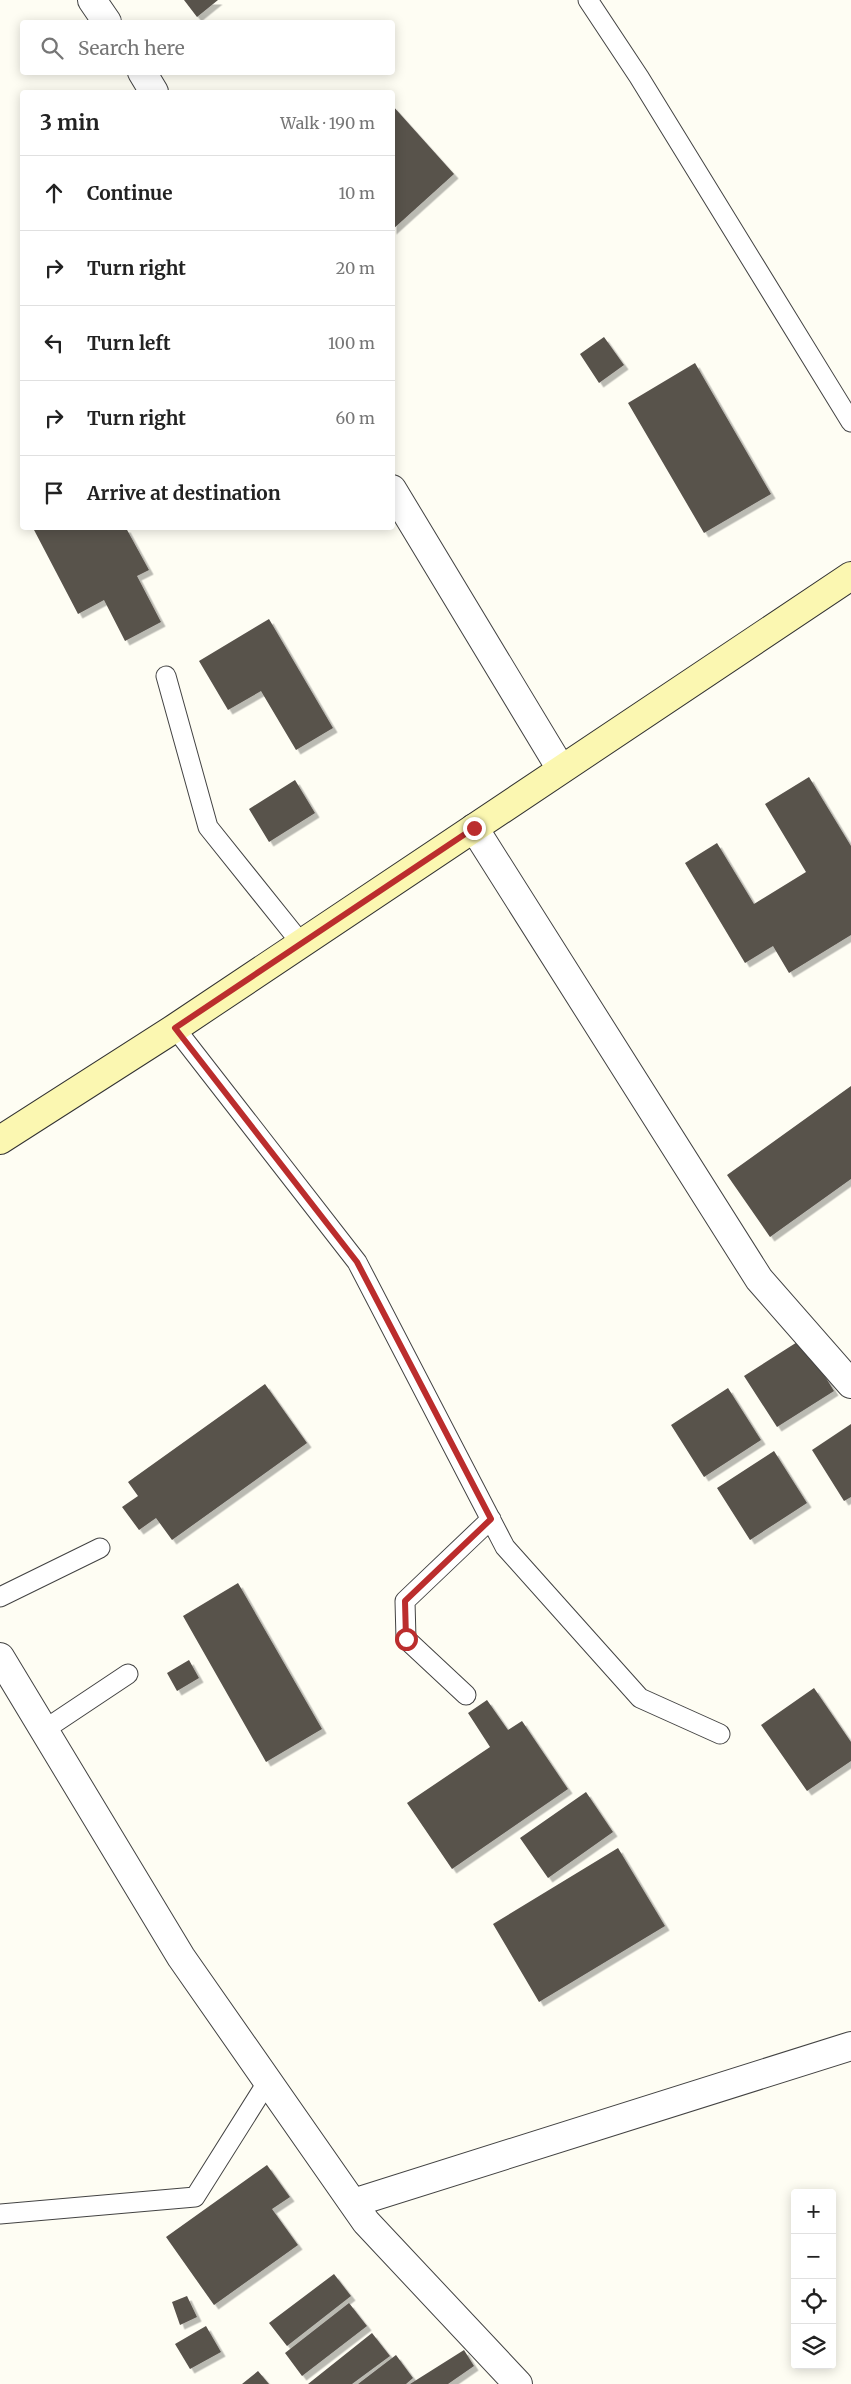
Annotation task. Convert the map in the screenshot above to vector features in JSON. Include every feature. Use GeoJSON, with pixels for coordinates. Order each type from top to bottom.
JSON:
{"type":"FeatureCollection","features":[{"type":"Feature","properties":{"kind":"main road"},"geometry":{"type":"LineString","coordinates":[[0,1140],[175,1028],[851,576]]}},
{"type":"Feature","properties":{"kind":"street"},"geometry":{"type":"LineString","coordinates":[[92,0],[106,20]]}},
{"type":"Feature","properties":{"kind":"street"},"geometry":{"type":"LineString","coordinates":[[144,75],[153,90]]}},
{"type":"Feature","properties":{"kind":"street"},"geometry":{"type":"LineString","coordinates":[[395,494],[561,769]]}},
{"type":"Feature","properties":{"kind":"street"},"geometry":{"type":"LineString","coordinates":[[474,828],[759,1279],[851,1384]]}},
{"type":"Feature","properties":{"kind":"street"},"geometry":{"type":"LineString","coordinates":[[0,1657],[181,1957],[366,2222],[518,2384]]}},
{"type":"Feature","properties":{"kind":"street"},"geometry":{"type":"LineString","coordinates":[[353,2203],[851,2046]]}},
{"type":"Feature","properties":{"kind":"lane"},"geometry":{"type":"LineString","coordinates":[[588,0],[639,77],[851,422]]}},
{"type":"Feature","properties":{"kind":"lane"},"geometry":{"type":"LineString","coordinates":[[166,676],[208,827],[301,943]]}},
{"type":"Feature","properties":{"kind":"lane"},"geometry":{"type":"LineString","coordinates":[[175,1028],[357,1262],[505,1547],[640,1698],[720,1734]]}},
{"type":"Feature","properties":{"kind":"lane"},"geometry":{"type":"LineString","coordinates":[[466,1695],[406,1639],[405,1601],[491,1519]]}},
{"type":"Feature","properties":{"kind":"lane"},"geometry":{"type":"LineString","coordinates":[[0,1597],[100,1548]]}},
{"type":"Feature","properties":{"kind":"lane"},"geometry":{"type":"LineString","coordinates":[[44,1730],[128,1674]]}},
{"type":"Feature","properties":{"kind":"lane"},"geometry":{"type":"LineString","coordinates":[[0,2214],[195,2197],[268,2081]]}},
{"type":"Feature","properties":{"kind":"building"},"geometry":{"type":"Polygon","coordinates":[[[184,0],[218,0],[197,17],[184,0]]]}},
{"type":"Feature","properties":{"kind":"building"},"geometry":{"type":"Polygon","coordinates":[[[395,108],[454,174],[395,227],[395,108]]]}},
{"type":"Feature","properties":{"kind":"building"},"geometry":{"type":"Polygon","coordinates":[[[604,337],[624,365],[599,383],[580,354],[604,337]]]}},
{"type":"Feature","properties":{"kind":"building"},"geometry":{"type":"Polygon","coordinates":[[[695,363],[771,494],[704,533],[628,403],[695,363]]]}},
{"type":"Feature","properties":{"kind":"building"},"geometry":{"type":"Polygon","coordinates":[[[34,530],[127,530],[149,570],[137,576],[161,622],[125,641],[104,600],[78,614],[34,530]]]}},
{"type":"Feature","properties":{"kind":"building"},"geometry":{"type":"Polygon","coordinates":[[[269,619],[333,728],[296,750],[261,691],[228,710],[199,661],[269,619]]]}},
{"type":"Feature","properties":{"kind":"building"},"geometry":{"type":"Polygon","coordinates":[[[809,777],[851,846],[851,935],[789,973],[773,946],[745,963],[685,863],[717,843],[754,904],[806,872],[765,804],[809,777]]]}},
{"type":"Feature","properties":{"kind":"building"},"geometry":{"type":"Polygon","coordinates":[[[295,780],[315,813],[269,842],[249,809],[295,780]]]}},
{"type":"Feature","properties":{"kind":"building"},"geometry":{"type":"Polygon","coordinates":[[[851,1086],[851,1179],[770,1237],[727,1175],[851,1086]]]}},
{"type":"Feature","properties":{"kind":"building"},"geometry":{"type":"Polygon","coordinates":[[[802,1339],[834,1391],[777,1427],[744,1376],[802,1339]]]}},
{"type":"Feature","properties":{"kind":"building"},"geometry":{"type":"Polygon","coordinates":[[[265,1384],[307,1443],[172,1540],[156,1518],[139,1530],[122,1507],[138,1496],[128,1482],[265,1384]]]}},
{"type":"Feature","properties":{"kind":"building"},"geometry":{"type":"Polygon","coordinates":[[[728,1388],[761,1440],[704,1477],[671,1425],[728,1388]]]}},
{"type":"Feature","properties":{"kind":"building"},"geometry":{"type":"Polygon","coordinates":[[[851,1424],[851,1497],[844,1501],[812,1450],[851,1424]]]}},
{"type":"Feature","properties":{"kind":"building"},"geometry":{"type":"Polygon","coordinates":[[[774,1451],[807,1503],[750,1540],[717,1488],[774,1451]]]}},
{"type":"Feature","properties":{"kind":"building"},"geometry":{"type":"Polygon","coordinates":[[[238,1583],[322,1729],[266,1762],[183,1616],[238,1583]]]}},
{"type":"Feature","properties":{"kind":"building"},"geometry":{"type":"Polygon","coordinates":[[[189,1660],[199,1678],[177,1691],[167,1673],[189,1660]]]}},
{"type":"Feature","properties":{"kind":"building"},"geometry":{"type":"Polygon","coordinates":[[[814,1688],[851,1742],[851,1761],[807,1791],[761,1725],[814,1688]]]}},
{"type":"Feature","properties":{"kind":"building"},"geometry":{"type":"Polygon","coordinates":[[[487,1700],[508,1730],[522,1721],[568,1789],[452,1869],[407,1803],[490,1747],[468,1713],[487,1700]]]}},
{"type":"Feature","properties":{"kind":"building"},"geometry":{"type":"Polygon","coordinates":[[[586,1792],[613,1832],[548,1878],[520,1838],[586,1792]]]}},
{"type":"Feature","properties":{"kind":"building"},"geometry":{"type":"Polygon","coordinates":[[[618,1848],[665,1926],[539,2002],[493,1924],[618,1848]]]}},
{"type":"Feature","properties":{"kind":"building"},"geometry":{"type":"Polygon","coordinates":[[[267,2165],[290,2197],[272,2209],[298,2245],[214,2305],[166,2237],[267,2165]]]}},
{"type":"Feature","properties":{"kind":"building"},"geometry":{"type":"Polygon","coordinates":[[[334,2274],[351,2296],[287,2346],[269,2323],[334,2274]]]}},
{"type":"Feature","properties":{"kind":"building"},"geometry":{"type":"Polygon","coordinates":[[[187,2296],[197,2317],[180,2325],[172,2302],[187,2296]]]}},
{"type":"Feature","properties":{"kind":"building"},"geometry":{"type":"Polygon","coordinates":[[[349,2303],[367,2326],[302,2376],[285,2353],[349,2303]]]}},
{"type":"Feature","properties":{"kind":"building"},"geometry":{"type":"Polygon","coordinates":[[[206,2326],[221,2352],[190,2369],[175,2344],[206,2326]]]}},
{"type":"Feature","properties":{"kind":"building"},"geometry":{"type":"Polygon","coordinates":[[[372,2333],[390,2356],[352,2384],[308,2384],[372,2333]]]}},
{"type":"Feature","properties":{"kind":"building"},"geometry":{"type":"Polygon","coordinates":[[[464,2350],[474,2366],[448,2384],[410,2384],[464,2350]]]}},
{"type":"Feature","properties":{"kind":"building"},"geometry":{"type":"Polygon","coordinates":[[[396,2355],[413,2378],[406,2384],[358,2384],[396,2355]]]}},
{"type":"Feature","properties":{"kind":"building"},"geometry":{"type":"Polygon","coordinates":[[[258,2371],[269,2384],[242,2384],[258,2371]]]}},
{"type":"Feature","properties":{"kind":"route"},"geometry":{"type":"LineString","coordinates":[[406,1639],[405,1601],[491,1519],[357,1262],[175,1028],[474,828]]}}]}
